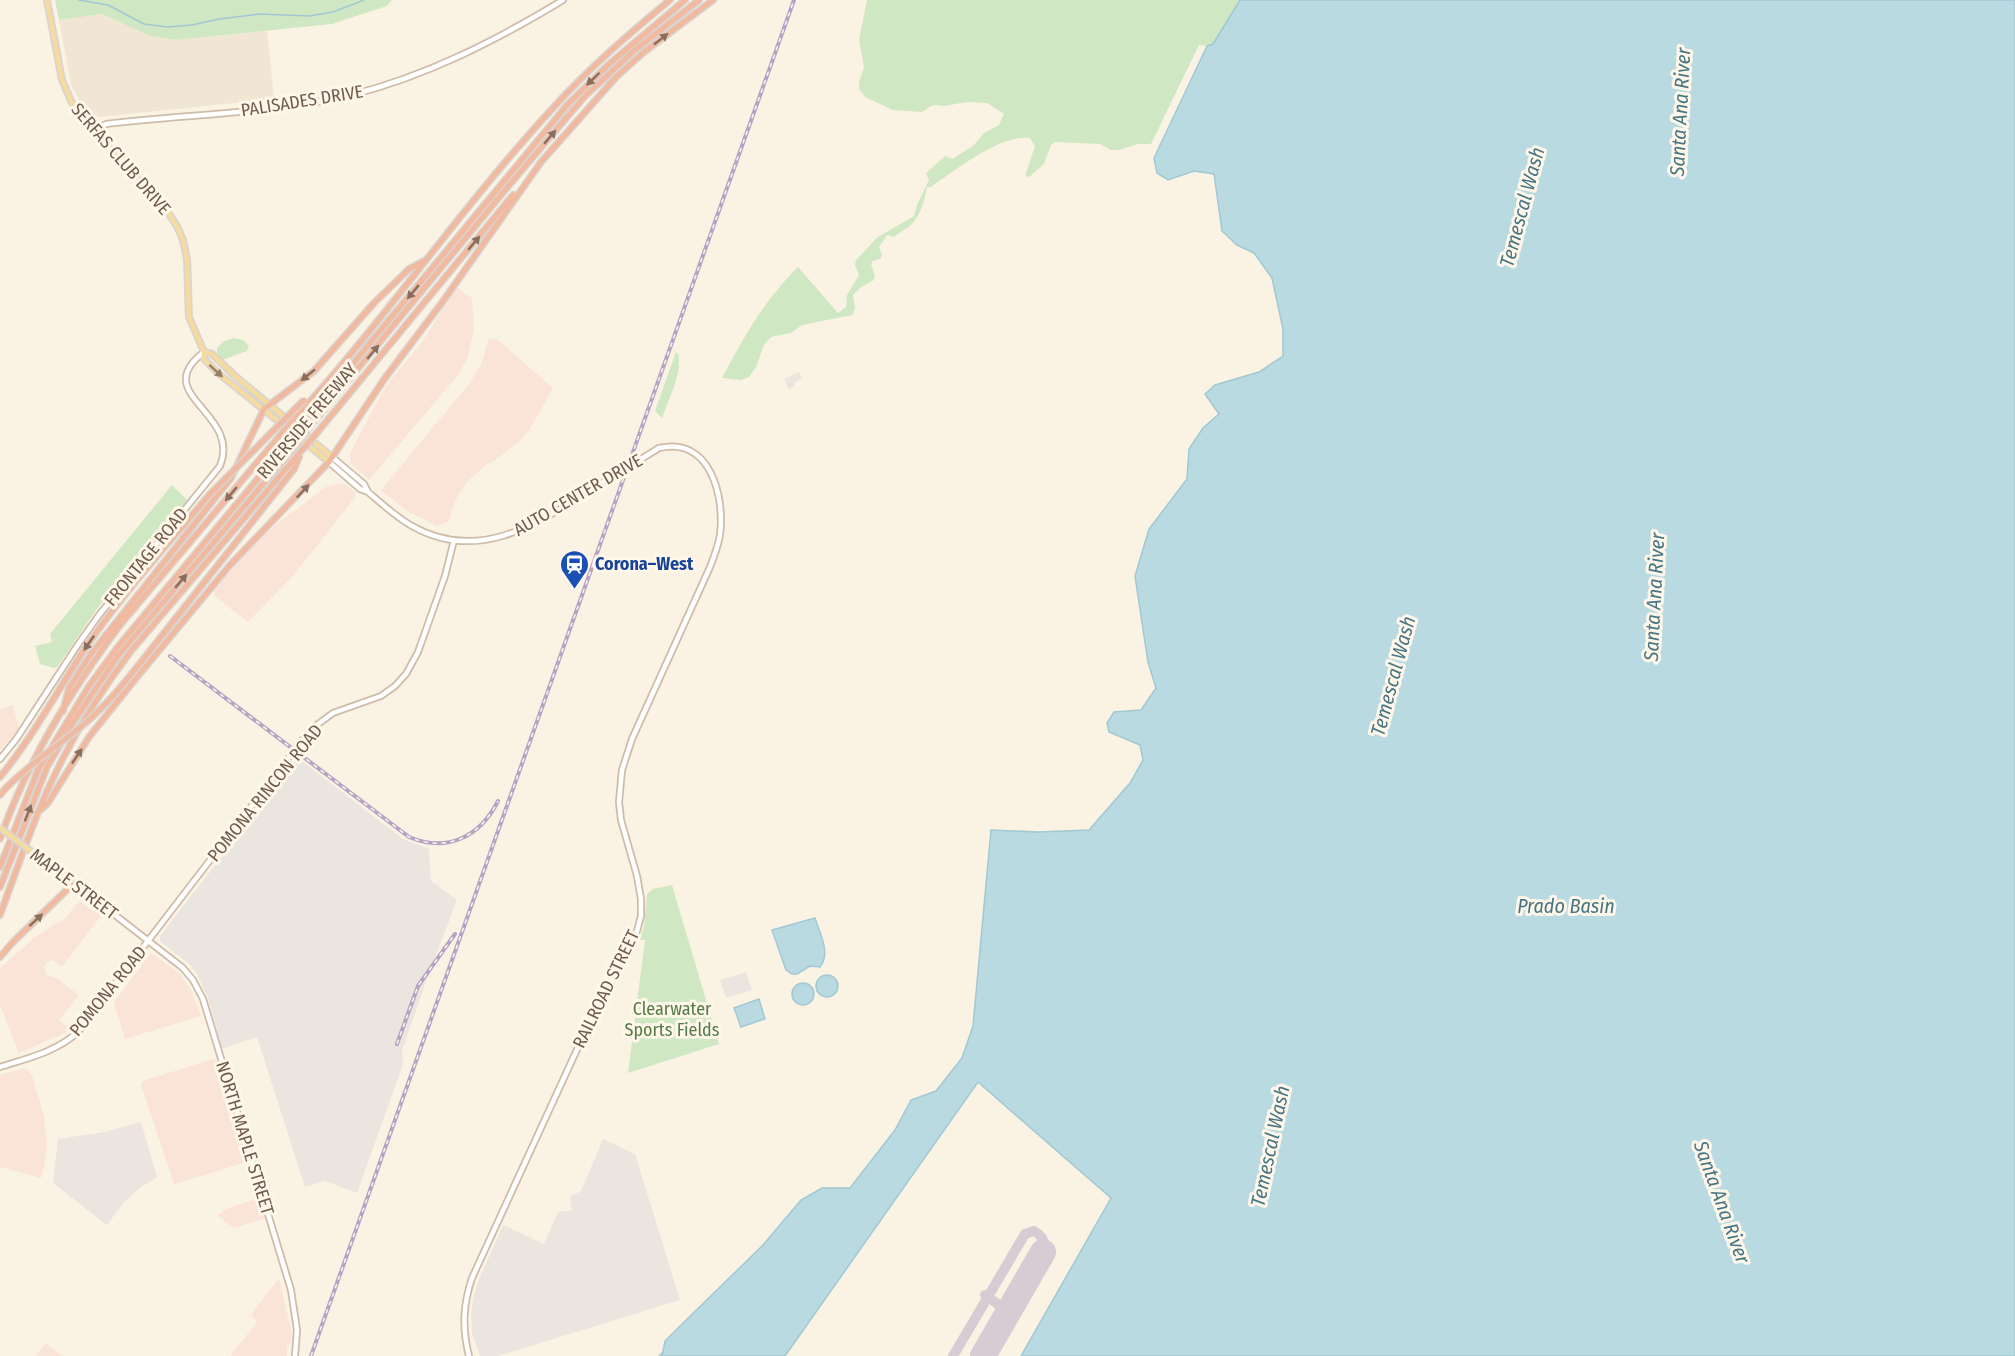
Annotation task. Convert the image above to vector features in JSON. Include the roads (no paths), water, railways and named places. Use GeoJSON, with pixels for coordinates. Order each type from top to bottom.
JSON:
{"type":"FeatureCollection","features":[{"type":"Feature","properties":{"kind":"highway","name":"RIVERSIDE FREEWAY"},"geometry":{"type":"LineString","coordinates":[[0,839],[18,794],[63,711],[98,654],[120,625],[319,392],[424,261],[552,109],[610,50],[670,0]]}},
{"type":"Feature","properties":{"kind":"highway"},"geometry":{"type":"LineString","coordinates":[[0,867],[38,770],[89,686],[117,648],[568,104],[614,59],[686,0]]}},
{"type":"Feature","properties":{"kind":"highway"},"geometry":{"type":"LineString","coordinates":[[0,887],[47,767],[117,657],[585,96],[628,55],[699,0]]}},
{"type":"Feature","properties":{"kind":"highway","name":"RIVERSIDE FREEWAY"},"geometry":{"type":"LineString","coordinates":[[0,915],[37,813],[80,727],[110,678],[541,162],[617,76],[644,52],[713,0]]}},
{"type":"Feature","properties":{"kind":"highway"},"geometry":{"type":"LineString","coordinates":[[37,813],[48,803],[90,737],[144,668],[230,565],[330,459],[385,378],[441,304],[541,162]]}},
{"type":"Feature","properties":{"kind":"highway"},"geometry":{"type":"LineString","coordinates":[[63,711],[69,688],[91,654],[231,477],[267,407],[314,371],[374,303],[409,270],[424,261]]}},
{"type":"Feature","properties":{"kind":"highway"},"geometry":{"type":"LineString","coordinates":[[0,777],[36,728],[86,647],[115,607],[210,494],[304,400],[319,392]]}},
{"type":"Feature","properties":{"kind":"highway"},"geometry":{"type":"LineString","coordinates":[[0,795],[25,770],[95,714],[117,692],[294,469],[301,452]]}},
{"type":"Feature","properties":{"kind":"highway"},"geometry":{"type":"LineString","coordinates":[[0,957],[12,942],[74,884]]}},
{"type":"Feature","properties":{"kind":"main road","name":"SERFAS CLUB DRIVE"},"geometry":{"type":"LineString","coordinates":[[47,0],[66,91],[72,103],[166,209],[178,228],[187,259],[189,317],[204,352],[204,359],[218,373],[267,407]]}},
{"type":"Feature","properties":{"kind":"main road","name":"PALISADES DRIVE"},"geometry":{"type":"LineString","coordinates":[[94,130],[106,124],[302,104],[376,88],[440,65],[563,0]]}},
{"type":"Feature","properties":{"kind":"main road","name":"SERFAS CLUB DRIVE"},"geometry":{"type":"LineString","coordinates":[[204,352],[212,354],[267,407],[330,459],[360,489],[368,492]]}},
{"type":"Feature","properties":{"kind":"main road","name":"FRONTAGE ROAD"},"geometry":{"type":"LineString","coordinates":[[0,759],[17,738],[71,653],[99,615],[220,466],[224,452],[219,429],[194,401],[188,388],[188,368],[193,360],[204,352]]}},
{"type":"Feature","properties":{"kind":"main road","name":"AUTO CENTER DRIVE"},"geometry":{"type":"LineString","coordinates":[[368,492],[413,526],[433,535],[454,540],[483,541],[524,529],[659,448],[679,447],[692,451]]}},
{"type":"Feature","properties":{"kind":"main road","name":"RAILROAD STREET"},"geometry":{"type":"LineString","coordinates":[[470,1356],[464,1331],[464,1314],[472,1278],[597,1006],[626,956],[637,931],[641,899],[638,879],[621,820],[619,794],[622,770],[632,739],[710,567],[720,537],[720,504],[712,476],[704,461],[692,451]]}},
{"type":"Feature","properties":{"kind":"main road","name":"POMONA RINCON ROAD"},"geometry":{"type":"LineString","coordinates":[[149,941],[310,730],[333,713],[381,696],[406,674],[418,652],[454,540]]}},
{"type":"Feature","properties":{"kind":"main road","name":"MAPLE STREET"},"geometry":{"type":"LineString","coordinates":[[0,828],[149,941]]}},
{"type":"Feature","properties":{"kind":"main road","name":"POMONA ROAD"},"geometry":{"type":"LineString","coordinates":[[0,1066],[50,1051],[71,1038],[87,1021],[149,941]]}},
{"type":"Feature","properties":{"kind":"main road","name":"NORTH MAPLE STREET"},"geometry":{"type":"LineString","coordinates":[[149,941],[188,974],[203,999],[291,1290],[297,1330],[295,1356]]}},
{"type":"Feature","properties":{"kind":"water","name":"Prado Basin"},"geometry":{"type":"Polygon","coordinates":[[[1240,0],[2015,0],[2015,1356],[1021,1356],[1111,1198],[978,1082],[785,1356],[662,1356],[665,1341],[763,1245],[801,1200],[822,1188],[850,1188],[895,1130],[911,1100],[936,1091],[962,1058],[973,1026],[991,830],[1038,832],[1089,830],[1130,783],[1143,760],[1140,745],[1109,732],[1107,723],[1114,712],[1141,710],[1156,688],[1148,662],[1135,576],[1149,529],[1187,479],[1189,449],[1203,428],[1219,414],[1205,394],[1215,385],[1259,372],[1283,356],[1283,329],[1272,278],[1254,253],[1237,245],[1222,231],[1214,174],[1194,171],[1168,180],[1157,173],[1154,158],[1207,46],[1213,44],[1240,0]]]}},
{"type":"Feature","properties":{"kind":"water"},"geometry":{"type":"Polygon","coordinates":[[[815,918],[824,943],[823,962],[820,967],[810,966],[797,974],[792,974],[786,970],[772,930],[815,918]]]}},
{"type":"Feature","properties":{"kind":"water"},"geometry":{"type":"Polygon","coordinates":[[[827,975],[835,978],[838,986],[835,994],[827,997],[819,994],[816,986],[819,978],[827,975]]]}},
{"type":"Feature","properties":{"kind":"water"},"geometry":{"type":"Polygon","coordinates":[[[803,983],[811,986],[814,994],[811,1002],[803,1005],[795,1002],[792,994],[795,986],[803,983]]]}},
{"type":"Feature","properties":{"kind":"water"},"geometry":{"type":"Polygon","coordinates":[[[759,999],[765,1019],[741,1027],[734,1008],[759,999]]]}},
{"type":"Feature","properties":{"kind":"waterway"},"geometry":{"type":"LineString","coordinates":[[79,0],[108,5],[144,24],[167,27],[260,14],[309,16],[333,12],[364,0]]}},
{"type":"Feature","properties":{"kind":"waterway"},"geometry":{"type":"LineString","coordinates":[[659,1356],[663,1352]]}},
{"type":"Feature","properties":{"kind":"railway"},"geometry":{"type":"LineString","coordinates":[[311,1356],[794,0]]}},
{"type":"Feature","properties":{"kind":"railway"},"geometry":{"type":"LineString","coordinates":[[170,656],[409,837],[423,842],[436,843],[461,838],[482,824],[498,801]]}},
{"type":"Feature","properties":{"kind":"railway"},"geometry":{"type":"LineString","coordinates":[[397,1044],[418,986],[455,934]]}},
{"type":"Feature","properties":{"kind":"place","name":"Corona–West"},"geometry":{"type":"Point","coordinates":[574,590]}},
{"type":"Feature","properties":{"kind":"water label","name":"Santa Ana River"},"geometry":{"type":"Point","coordinates":[1680,112]}},
{"type":"Feature","properties":{"kind":"water label","name":"Temescal Wash"},"geometry":{"type":"Point","coordinates":[1522,207]}},
{"type":"Feature","properties":{"kind":"water label","name":"Santa Ana River"},"geometry":{"type":"Point","coordinates":[1654,597]}},
{"type":"Feature","properties":{"kind":"water label","name":"Temescal Wash"},"geometry":{"type":"Point","coordinates":[1393,676]}},
{"type":"Feature","properties":{"kind":"water label","name":"Temescal Wash"},"geometry":{"type":"Point","coordinates":[1270,1146]}},
{"type":"Feature","properties":{"kind":"water label","name":"Santa Ana River"},"geometry":{"type":"Point","coordinates":[1722,1202]}},
{"type":"Feature","properties":{"kind":"park label","name":"Clearwater Sports Fields"},"geometry":{"type":"Point","coordinates":[672,1019]}}]}
